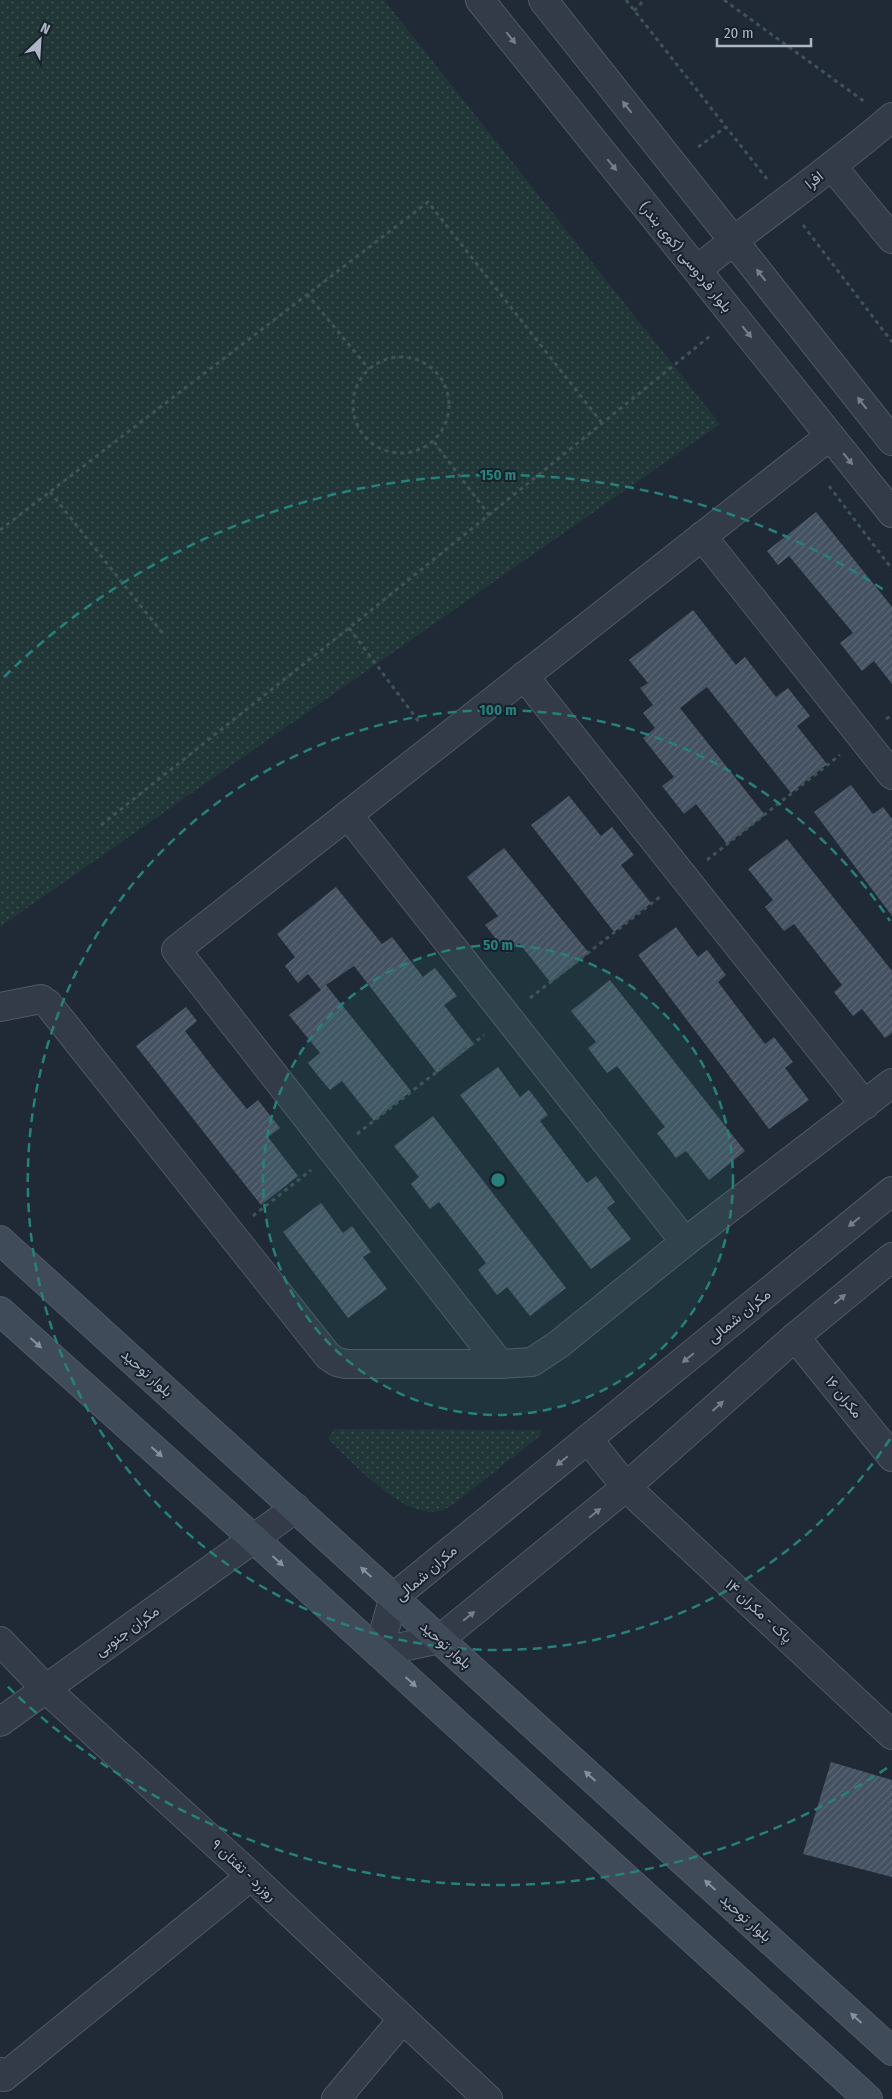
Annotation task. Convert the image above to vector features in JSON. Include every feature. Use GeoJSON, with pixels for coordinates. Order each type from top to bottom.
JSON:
{"type":"FeatureCollection","features":[{"type":"Feature","properties":{"kind":"main road","name":"بلوار توحید"},"geometry":{"type":"LineString","coordinates":[[0,1240],[892,2051]]}},
{"type":"Feature","properties":{"kind":"main road"},"geometry":{"type":"LineString","coordinates":[[0,1311],[254,1539],[868,2099]]}},
{"type":"Feature","properties":{"kind":"street","name":"بلوار فردوسی (کوی بندر)"},"geometry":{"type":"LineString","coordinates":[[480,0],[892,513]]}},
{"type":"Feature","properties":{"kind":"street"},"geometry":{"type":"LineString","coordinates":[[543,0],[892,441]]}},
{"type":"Feature","properties":{"kind":"street","name":"افرا"},"geometry":{"type":"LineString","coordinates":[[697,270],[891,118]]}},
{"type":"Feature","properties":{"kind":"street"},"geometry":{"type":"LineString","coordinates":[[832,166],[892,239]]}},
{"type":"Feature","properties":{"kind":"street"},"geometry":{"type":"LineString","coordinates":[[500,1364],[176,950],[830,436]]}},
{"type":"Feature","properties":{"kind":"street"},"geometry":{"type":"LineString","coordinates":[[702,536],[892,774]]}},
{"type":"Feature","properties":{"kind":"street"},"geometry":{"type":"LineString","coordinates":[[524,676],[865,1105]]}},
{"type":"Feature","properties":{"kind":"street"},"geometry":{"type":"LineString","coordinates":[[348,815],[685,1242]]}},
{"type":"Feature","properties":{"kind":"street"},"geometry":{"type":"LineString","coordinates":[[0,1007],[41,1000],[48,1004],[328,1356],[336,1362],[346,1364],[500,1364],[532,1362],[559,1344],[685,1242],[892,1083]]}},
{"type":"Feature","properties":{"kind":"street","name":"مکران شمالی"},"geometry":{"type":"LineString","coordinates":[[378,1652],[394,1597],[892,1191]]}},
{"type":"Feature","properties":{"kind":"street"},"geometry":{"type":"LineString","coordinates":[[378,1652],[440,1640],[626,1487],[795,1337],[892,1257]]}},
{"type":"Feature","properties":{"kind":"street","name":"مکران ۱۶"},"geometry":{"type":"LineString","coordinates":[[795,1337],[892,1457]]}},
{"type":"Feature","properties":{"kind":"street","name":"پاک - مکران ۱۴"},"geometry":{"type":"LineString","coordinates":[[588,1439],[626,1487],[892,1735]]}},
{"type":"Feature","properties":{"kind":"street","name":"مکران جنوبی"},"geometry":{"type":"LineString","coordinates":[[0,1722],[296,1508]]}},
{"type":"Feature","properties":{"kind":"street","name":"روزرد - تفتان ۹"},"geometry":{"type":"LineString","coordinates":[[0,1641],[46,1690],[251,1876],[488,2099]]}},
{"type":"Feature","properties":{"kind":"street"},"geometry":{"type":"LineString","coordinates":[[0,2072],[4,2077],[251,1876]]}},
{"type":"Feature","properties":{"kind":"street"},"geometry":{"type":"LineString","coordinates":[[336,2099],[403,2019]]}},
{"type":"Feature","properties":{"kind":"path"},"geometry":{"type":"LineString","coordinates":[[626,0],[786,202],[892,342]]}},
{"type":"Feature","properties":{"kind":"path"},"geometry":{"type":"LineString","coordinates":[[634,11],[644,0]]}},
{"type":"Feature","properties":{"kind":"path"},"geometry":{"type":"LineString","coordinates":[[724,0],[891,118]]}},
{"type":"Feature","properties":{"kind":"path"},"geometry":{"type":"LineString","coordinates":[[0,530],[428,202],[602,423]]}},
{"type":"Feature","properties":{"kind":"path"},"geometry":{"type":"LineString","coordinates":[[308,294],[369,370]]}},
{"type":"Feature","properties":{"kind":"path"},"geometry":{"type":"LineString","coordinates":[[101,825],[349,628],[711,335]]}},
{"type":"Feature","properties":{"kind":"path"},"geometry":{"type":"LineString","coordinates":[[396,358],[411,358],[426,364],[437,374],[445,386],[450,401],[449,416],[443,430],[434,442],[421,450],[406,454],[377,447],[366,437],[357,425],[353,410],[354,395],[359,381],[369,370],[382,362],[396,358]]}},
{"type":"Feature","properties":{"kind":"path"},"geometry":{"type":"LineString","coordinates":[[434,442],[489,515]]}},
{"type":"Feature","properties":{"kind":"path"},"geometry":{"type":"LineString","coordinates":[[50,492],[164,635]]}},
{"type":"Feature","properties":{"kind":"path"},"geometry":{"type":"LineString","coordinates":[[349,628],[436,745]]}},
{"type":"Feature","properties":{"kind":"path"},"geometry":{"type":"LineString","coordinates":[[230,1233],[892,715]]}},
{"type":"Feature","properties":{"kind":"green space"},"geometry":{"type":"Polygon","coordinates":[[[0,0],[384,0],[720,424],[0,927],[0,0]]]}},
{"type":"Feature","properties":{"kind":"green space"},"geometry":{"type":"Polygon","coordinates":[[[334,1429],[541,1430],[541,1435],[454,1504],[440,1511],[426,1511],[411,1507],[395,1498],[364,1474],[328,1439],[334,1429]]]}},
{"type":"Feature","properties":{"kind":"building"},"geometry":{"type":"Polygon","coordinates":[[[816,512],[892,607],[892,684],[874,661],[862,671],[840,643],[853,633],[789,556],[778,565],[767,551],[816,512]]]}},
{"type":"Feature","properties":{"kind":"building"},"geometry":{"type":"Polygon","coordinates":[[[693,610],[736,665],[745,657],[776,697],[788,688],[810,716],[797,726],[827,764],[791,793],[707,687],[680,708],[765,815],[727,844],[696,804],[684,814],[662,786],[674,777],[643,738],[655,728],[643,713],[653,705],[640,688],[648,683],[629,660],[693,610]]]}},
{"type":"Feature","properties":{"kind":"building"},"geometry":{"type":"Polygon","coordinates":[[[851,785],[873,814],[883,807],[892,819],[892,916],[814,812],[851,785]]]}},
{"type":"Feature","properties":{"kind":"building"},"geometry":{"type":"Polygon","coordinates":[[[569,796],[601,836],[612,827],[634,855],[621,865],[651,903],[614,932],[531,825],[569,796]]]}},
{"type":"Feature","properties":{"kind":"building"},"geometry":{"type":"Polygon","coordinates":[[[787,839],[892,971],[892,1033],[885,1038],[862,1009],[853,1016],[834,992],[842,985],[794,924],[784,931],[765,907],[773,900],[748,869],[787,839]]]}},
{"type":"Feature","properties":{"kind":"building"},"geometry":{"type":"Polygon","coordinates":[[[504,848],[589,953],[551,983],[519,943],[507,953],[485,925],[498,916],[467,877],[504,848]]]}},
{"type":"Feature","properties":{"kind":"building"},"geometry":{"type":"Polygon","coordinates":[[[336,887],[382,944],[392,937],[423,977],[435,968],[457,996],[444,1005],[474,1044],[437,1073],[354,966],[326,985],[411,1091],[374,1121],[342,1081],[330,1090],[319,1077],[308,1063],[320,1053],[289,1015],[321,990],[308,974],[298,983],[285,966],[295,957],[277,934],[336,887]]]}},
{"type":"Feature","properties":{"kind":"building"},"geometry":{"type":"Polygon","coordinates":[[[676,927],[698,957],[707,950],[726,975],[718,982],[765,1044],[774,1037],[793,1062],[785,1068],[809,1100],[769,1129],[638,955],[676,927]]]}},
{"type":"Feature","properties":{"kind":"building"},"geometry":{"type":"Polygon","coordinates":[[[610,980],[745,1151],[709,1180],[686,1151],[676,1158],[657,1133],[665,1127],[617,1066],[607,1073],[588,1048],[596,1042],[571,1011],[610,980]]]}},
{"type":"Feature","properties":{"kind":"building"},"geometry":{"type":"Polygon","coordinates":[[[186,1007],[197,1021],[185,1031],[215,1070],[247,1109],[258,1100],[280,1128],[268,1137],[298,1176],[261,1205],[136,1046],[186,1007]]]}},
{"type":"Feature","properties":{"kind":"building"},"geometry":{"type":"Polygon","coordinates":[[[498,1067],[520,1097],[529,1090],[539,1103],[548,1115],[540,1121],[587,1183],[596,1176],[615,1202],[607,1208],[631,1239],[591,1269],[460,1095],[498,1067]]]}},
{"type":"Feature","properties":{"kind":"building"},"geometry":{"type":"Polygon","coordinates":[[[433,1116],[566,1288],[530,1316],[507,1287],[497,1295],[478,1270],[486,1263],[439,1202],[430,1209],[411,1184],[419,1177],[394,1146],[433,1116]]]}},
{"type":"Feature","properties":{"kind":"building"},"geometry":{"type":"Polygon","coordinates":[[[321,1203],[343,1233],[352,1226],[371,1252],[363,1257],[387,1289],[348,1318],[283,1232],[321,1203]]]}},
{"type":"Feature","properties":{"kind":"building"},"geometry":{"type":"Polygon","coordinates":[[[831,1762],[892,1780],[892,1877],[803,1854],[831,1762]]]}}]}
